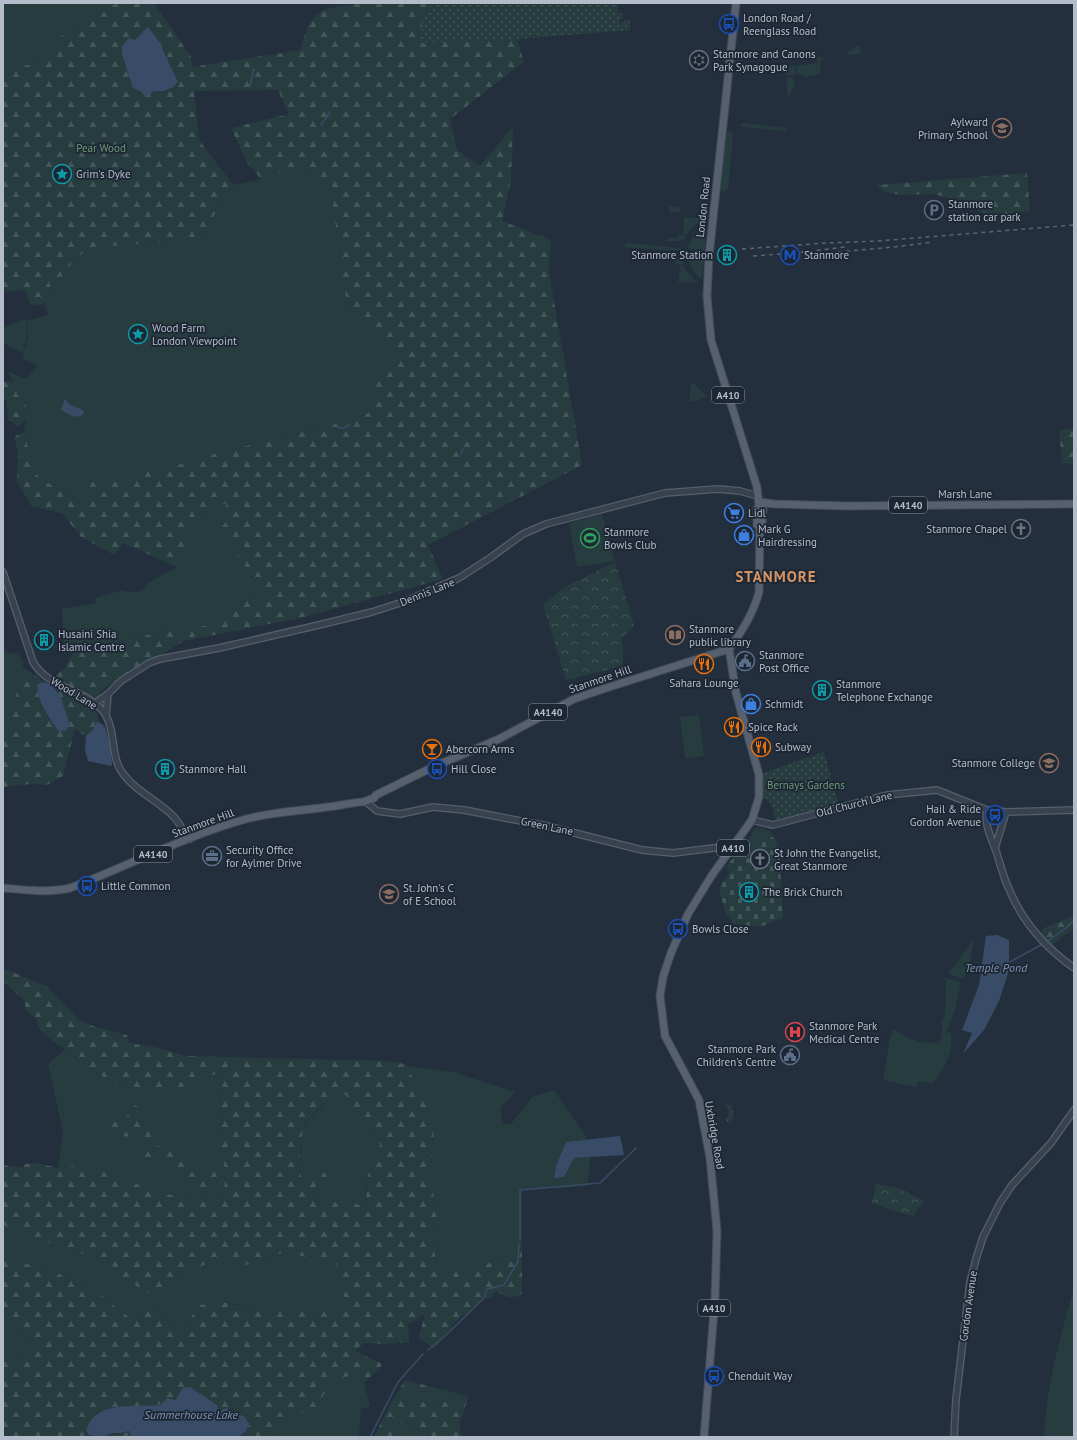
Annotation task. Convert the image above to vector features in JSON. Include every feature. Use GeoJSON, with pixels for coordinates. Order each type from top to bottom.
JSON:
{"type":"FeatureCollection","features":[{"type":"Feature","properties":{"kind":"main road","name":"London Road"},"geometry":{"type":"LineString","coordinates":[[736,3],[709,256],[707,296],[711,340],[754,476],[759,501]]}},
{"type":"Feature","properties":{"kind":"main road","name":"Marsh Lane"},"geometry":{"type":"LineString","coordinates":[[759,501],[775,504],[848,506],[1074,504]]}},
{"type":"Feature","properties":{"kind":"main road","name":"A410"},"geometry":{"type":"LineString","coordinates":[[729,649],[747,620],[757,598],[759,586],[760,527],[762,525],[763,516],[763,508],[759,501]]}},
{"type":"Feature","properties":{"kind":"main road","name":"A410"},"geometry":{"type":"LineString","coordinates":[[759,501],[757,509],[757,525],[760,527]]}},
{"type":"Feature","properties":{"kind":"main road"},"geometry":{"type":"LineString","coordinates":[[763,516],[775,504]]}},
{"type":"Feature","properties":{"kind":"main road","name":"Uxbridge Road"},"geometry":{"type":"LineString","coordinates":[[704,1437],[715,1283],[717,1231],[710,1158],[699,1100],[665,1036],[660,996],[663,976],[688,914],[712,875],[752,820],[759,797],[759,775],[736,693],[729,649]]}},
{"type":"Feature","properties":{"kind":"main road","name":"Stanmore Hill"},"geometry":{"type":"LineString","coordinates":[[3,888],[35,891],[70,888],[190,839],[246,819],[271,813],[341,806],[374,798],[376,795],[433,767],[500,739],[574,699],[729,649]]}},
{"type":"Feature","properties":{"kind":"street","name":"Dennis Lane"},"geometry":{"type":"LineString","coordinates":[[95,703],[108,694],[121,681],[149,663],[160,659],[219,648],[319,625],[372,612],[406,601],[459,578],[523,534],[546,524],[665,493],[721,489],[740,491],[759,501]]}},
{"type":"Feature","properties":{"kind":"street","name":"Wood Lane"},"geometry":{"type":"LineString","coordinates":[[3,572],[35,667],[48,678],[95,703],[106,716],[110,726],[116,757],[124,774],[130,782],[167,810],[180,824],[187,837],[190,839]]}},
{"type":"Feature","properties":{"kind":"street"},"geometry":{"type":"LineString","coordinates":[[106,716],[108,694]]}},
{"type":"Feature","properties":{"kind":"street","name":"Old Church Lane"},"geometry":{"type":"LineString","coordinates":[[752,820],[773,825],[887,795],[937,790],[987,810],[1006,812],[1074,810]]}},
{"type":"Feature","properties":{"kind":"street","name":"Green Lane"},"geometry":{"type":"LineString","coordinates":[[363,801],[380,812],[396,814],[425,810],[433,807],[464,810],[553,827],[642,850],[673,852],[722,847],[730,851]]}},
{"type":"Feature","properties":{"kind":"street"},"geometry":{"type":"LineString","coordinates":[[987,810],[985,818],[989,835],[995,848],[1008,889],[1021,912],[1043,942],[1074,968]]}},
{"type":"Feature","properties":{"kind":"street"},"geometry":{"type":"LineString","coordinates":[[995,848],[1006,812]]}},
{"type":"Feature","properties":{"kind":"street","name":"Gordon Avenue"},"geometry":{"type":"LineString","coordinates":[[954,1437],[956,1399],[970,1282],[983,1237],[1000,1204],[1012,1185],[1051,1142],[1074,1110]]}},
{"type":"Feature","properties":{"kind":"green space"},"geometry":{"type":"Polygon","coordinates":[[[3,3],[117,3],[62,35],[45,60],[3,72],[3,3]]]}},
{"type":"Feature","properties":{"kind":"green space","name":"Pear Wood"},"geometry":{"type":"Polygon","coordinates":[[[117,3],[154,3],[191,57],[192,67],[300,50],[309,25],[315,16],[328,9],[356,4],[431,3],[420,43],[517,39],[524,62],[450,119],[457,150],[480,166],[513,126],[511,180],[502,221],[551,240],[549,272],[582,465],[428,545],[443,579],[300,618],[184,641],[106,687],[95,699],[53,678],[65,668],[72,653],[168,630],[213,625],[229,619],[238,605],[250,599],[268,597],[245,566],[238,560],[238,550],[218,531],[226,522],[226,503],[200,520],[192,518],[189,543],[177,567],[123,543],[114,555],[81,537],[62,513],[31,506],[17,482],[18,451],[14,437],[24,432],[35,474],[83,505],[92,481],[143,481],[149,467],[172,467],[190,460],[351,420],[368,413],[376,383],[398,360],[347,306],[332,200],[299,165],[262,180],[248,164],[231,128],[289,114],[278,90],[194,91],[199,140],[233,185],[199,240],[95,247],[73,259],[65,276],[53,278],[49,282],[52,292],[44,304],[31,306],[25,290],[3,292],[3,72],[45,60],[62,35],[117,3]]]}},
{"type":"Feature","properties":{"kind":"green space"},"geometry":{"type":"Polygon","coordinates":[[[617,3],[618,13],[622,13],[622,18],[619,22],[623,23],[624,20],[630,19],[630,30],[517,39],[420,43],[422,24],[431,4],[617,3]]]}},
{"type":"Feature","properties":{"kind":"green space"},"geometry":{"type":"Polygon","coordinates":[[[858,45],[860,46],[861,54],[847,55],[849,51],[858,45]]]}},
{"type":"Feature","properties":{"kind":"green space"},"geometry":{"type":"Polygon","coordinates":[[[817,57],[831,58],[822,59],[820,62],[821,74],[804,77],[803,74],[797,74],[796,66],[817,63],[817,57]]]}},
{"type":"Feature","properties":{"kind":"green space"},"geometry":{"type":"Polygon","coordinates":[[[795,66],[795,75],[786,75],[785,67],[795,66]]]}},
{"type":"Feature","properties":{"kind":"green space"},"geometry":{"type":"Polygon","coordinates":[[[787,78],[792,78],[795,82],[790,95],[787,94],[787,78]]]}},
{"type":"Feature","properties":{"kind":"green space"},"geometry":{"type":"Polygon","coordinates":[[[741,123],[786,128],[785,131],[741,127],[741,123]]]}},
{"type":"Feature","properties":{"kind":"green space"},"geometry":{"type":"Polygon","coordinates":[[[728,131],[733,134],[728,188],[724,192],[721,191],[721,187],[726,133],[728,131]]]}},
{"type":"Feature","properties":{"kind":"green space"},"geometry":{"type":"Polygon","coordinates":[[[299,165],[332,200],[347,306],[399,360],[376,383],[369,412],[351,420],[190,460],[172,467],[149,467],[143,481],[92,481],[84,505],[35,474],[24,432],[26,420],[25,399],[17,395],[15,385],[8,373],[10,372],[26,379],[37,366],[22,358],[28,338],[27,321],[48,315],[44,304],[52,292],[49,282],[53,277],[65,276],[73,259],[95,247],[199,240],[233,185],[261,179],[299,165]]]}},
{"type":"Feature","properties":{"kind":"green space"},"geometry":{"type":"Polygon","coordinates":[[[1027,173],[1030,211],[991,216],[950,198],[933,194],[900,195],[882,191],[877,185],[1027,173]]]}},
{"type":"Feature","properties":{"kind":"green space"},"geometry":{"type":"Polygon","coordinates":[[[669,206],[680,207],[679,212],[669,212],[669,206]]]}},
{"type":"Feature","properties":{"kind":"green space"},"geometry":{"type":"Polygon","coordinates":[[[684,217],[705,219],[696,224],[687,235],[683,234],[684,217]]]}},
{"type":"Feature","properties":{"kind":"green space"},"geometry":{"type":"Polygon","coordinates":[[[705,226],[705,251],[688,249],[694,235],[705,226]]]}},
{"type":"Feature","properties":{"kind":"green space"},"geometry":{"type":"Polygon","coordinates":[[[679,235],[686,236],[683,241],[667,241],[667,238],[678,238],[679,235]]]}},
{"type":"Feature","properties":{"kind":"green space"},"geometry":{"type":"Polygon","coordinates":[[[626,243],[680,248],[682,250],[626,247],[624,245],[626,243]]]}},
{"type":"Feature","properties":{"kind":"green space"},"geometry":{"type":"Polygon","coordinates":[[[687,251],[705,253],[702,277],[699,277],[692,269],[687,251]]]}},
{"type":"Feature","properties":{"kind":"green space"},"geometry":{"type":"Polygon","coordinates":[[[666,256],[681,258],[684,265],[676,264],[674,261],[665,260],[666,256]]]}},
{"type":"Feature","properties":{"kind":"green space"},"geometry":{"type":"Polygon","coordinates":[[[680,265],[684,266],[687,272],[697,283],[678,282],[680,265]]]}},
{"type":"Feature","properties":{"kind":"green space"},"geometry":{"type":"Polygon","coordinates":[[[26,319],[26,342],[23,345],[25,348],[23,353],[3,343],[3,328],[26,319]]]}},
{"type":"Feature","properties":{"kind":"green space"},"geometry":{"type":"Polygon","coordinates":[[[11,380],[15,385],[17,395],[25,399],[26,420],[18,426],[8,420],[7,402],[3,397],[3,383],[11,380]]]}},
{"type":"Feature","properties":{"kind":"green space"},"geometry":{"type":"Polygon","coordinates":[[[695,383],[696,386],[707,396],[695,401],[689,401],[691,388],[690,384],[695,383]]]}},
{"type":"Feature","properties":{"kind":"green space"},"geometry":{"type":"Polygon","coordinates":[[[1074,428],[1074,464],[1062,463],[1059,430],[1074,428]]]}},
{"type":"Feature","properties":{"kind":"green space"},"geometry":{"type":"Polygon","coordinates":[[[226,503],[226,522],[238,550],[238,560],[245,566],[269,597],[250,599],[238,605],[230,619],[213,625],[168,630],[64,654],[62,609],[95,603],[96,598],[123,590],[127,592],[141,591],[150,582],[177,567],[189,543],[192,517],[200,520],[226,503]]]}},
{"type":"Feature","properties":{"kind":"green space","name":"Stanmore Bowls Club"},"geometry":{"type":"Polygon","coordinates":[[[602,514],[615,561],[577,567],[569,523],[602,514]]]}},
{"type":"Feature","properties":{"kind":"green space"},"geometry":{"type":"Polygon","coordinates":[[[615,562],[634,625],[622,638],[623,666],[566,680],[543,605],[563,588],[615,562]]]}},
{"type":"Feature","properties":{"kind":"green space"},"geometry":{"type":"Polygon","coordinates":[[[3,651],[17,654],[24,661],[3,742],[3,651]]]}},
{"type":"Feature","properties":{"kind":"green space"},"geometry":{"type":"Polygon","coordinates":[[[22,667],[45,682],[37,684],[37,688],[40,700],[48,715],[64,711],[61,698],[53,686],[88,704],[97,713],[99,722],[95,723],[93,730],[86,736],[75,729],[63,776],[47,785],[31,784],[3,787],[3,742],[22,667]]]}},
{"type":"Feature","properties":{"kind":"green space"},"geometry":{"type":"Polygon","coordinates":[[[699,715],[704,756],[685,759],[680,717],[699,715]]]}},
{"type":"Feature","properties":{"kind":"green space","name":"Bernays Gardens"},"geometry":{"type":"Polygon","coordinates":[[[824,752],[838,803],[776,821],[771,803],[761,794],[763,773],[824,752]]]}},
{"type":"Feature","properties":{"kind":"green space"},"geometry":{"type":"Polygon","coordinates":[[[759,827],[769,830],[775,838],[764,838],[745,845],[755,828],[759,827]]]}},
{"type":"Feature","properties":{"kind":"green space"},"geometry":{"type":"Polygon","coordinates":[[[762,838],[775,838],[779,848],[783,918],[760,927],[734,924],[725,912],[719,888],[730,872],[726,866],[745,845],[762,838]]]}},
{"type":"Feature","properties":{"kind":"green space"},"geometry":{"type":"Polygon","coordinates":[[[1074,916],[1074,928],[1052,945],[1043,938],[1040,933],[1044,928],[1074,916]]]}},
{"type":"Feature","properties":{"kind":"green space"},"geometry":{"type":"Polygon","coordinates":[[[974,939],[969,964],[964,979],[948,974],[974,939]]]}},
{"type":"Feature","properties":{"kind":"green space"},"geometry":{"type":"Polygon","coordinates":[[[3,968],[48,987],[79,1020],[93,1026],[127,1035],[129,1042],[147,1045],[186,1056],[387,1061],[405,1064],[429,1107],[434,1132],[430,1174],[437,1215],[431,1236],[437,1264],[447,1273],[468,1271],[522,1250],[522,1294],[515,1297],[509,1297],[497,1291],[493,1294],[492,1299],[485,1298],[455,1322],[434,1349],[419,1337],[425,1314],[408,1325],[409,1342],[385,1344],[364,1343],[355,1351],[383,1364],[364,1383],[348,1376],[329,1384],[318,1406],[299,1414],[296,1420],[283,1424],[277,1437],[238,1437],[246,1431],[249,1424],[245,1417],[226,1408],[220,1411],[218,1410],[217,1405],[205,1398],[175,1400],[154,1406],[110,1408],[101,1437],[3,1437],[3,1351],[18,1360],[36,1344],[3,1320],[3,1257],[51,1270],[97,1292],[130,1318],[155,1308],[164,1315],[175,1330],[185,1333],[186,1324],[200,1304],[214,1307],[218,1301],[266,1311],[298,1309],[319,1314],[331,1308],[347,1308],[335,1259],[314,1260],[293,1253],[277,1254],[241,1267],[226,1261],[210,1263],[184,1272],[170,1283],[150,1294],[122,1278],[107,1259],[70,1251],[3,1225],[3,1165],[23,1168],[25,1164],[37,1163],[58,1168],[74,1166],[110,1170],[149,1190],[181,1197],[224,1200],[225,1168],[218,1149],[222,1086],[220,1073],[198,1079],[176,1090],[147,1092],[110,1081],[87,1067],[82,1060],[54,1042],[39,1029],[36,1018],[26,1011],[24,1000],[3,981],[3,968]],[[346,1095],[328,1099],[310,1117],[302,1135],[300,1154],[303,1190],[313,1170],[317,1168],[327,1175],[323,1187],[317,1195],[319,1198],[328,1204],[347,1199],[365,1208],[368,1174],[380,1145],[374,1132],[346,1095]]]}},
{"type":"Feature","properties":{"kind":"green space"},"geometry":{"type":"Polygon","coordinates":[[[943,977],[961,983],[952,1019],[942,1038],[950,1030],[950,1052],[941,1072],[933,1084],[919,1081],[916,1087],[883,1080],[890,1039],[894,1029],[916,1041],[937,1044],[942,1039],[940,1033],[942,1031],[942,1020],[945,1015],[946,981],[943,977]]]}},
{"type":"Feature","properties":{"kind":"green space"},"geometry":{"type":"Polygon","coordinates":[[[66,1049],[82,1060],[87,1067],[110,1081],[147,1092],[220,1073],[222,1086],[218,1149],[225,1168],[224,1200],[181,1197],[149,1190],[110,1170],[74,1166],[58,1168],[63,1132],[48,1064],[66,1049]]]}},
{"type":"Feature","properties":{"kind":"green space"},"geometry":{"type":"Polygon","coordinates":[[[406,1066],[453,1072],[515,1092],[500,1108],[503,1123],[510,1125],[532,1097],[554,1090],[585,1135],[586,1140],[566,1142],[556,1166],[564,1177],[573,1158],[590,1157],[588,1186],[522,1190],[522,1250],[468,1271],[446,1273],[437,1264],[431,1236],[437,1215],[430,1174],[434,1132],[429,1107],[406,1066]]]}},
{"type":"Feature","properties":{"kind":"green space"},"geometry":{"type":"Polygon","coordinates":[[[346,1095],[374,1132],[380,1145],[368,1174],[365,1208],[347,1199],[328,1204],[319,1198],[317,1195],[323,1187],[313,1170],[303,1191],[300,1170],[302,1134],[308,1120],[328,1099],[346,1095]]]}},
{"type":"Feature","properties":{"kind":"green space"},"geometry":{"type":"Polygon","coordinates":[[[725,1104],[731,1105],[734,1114],[730,1124],[726,1120],[729,1112],[725,1104]]]}},
{"type":"Feature","properties":{"kind":"green space"},"geometry":{"type":"Polygon","coordinates":[[[134,1105],[141,1108],[137,1117],[150,1128],[152,1145],[175,1150],[188,1157],[201,1158],[200,1168],[216,1172],[219,1184],[214,1191],[202,1192],[195,1188],[187,1175],[167,1160],[146,1158],[143,1152],[144,1144],[131,1137],[112,1135],[108,1130],[116,1115],[126,1118],[134,1105]]]}},
{"type":"Feature","properties":{"kind":"green space"},"geometry":{"type":"Polygon","coordinates":[[[876,1184],[898,1188],[924,1201],[914,1216],[893,1211],[872,1203],[876,1184]]]}},
{"type":"Feature","properties":{"kind":"green space"},"geometry":{"type":"Polygon","coordinates":[[[3,1225],[70,1251],[107,1259],[122,1278],[170,1283],[184,1272],[210,1263],[226,1261],[241,1267],[277,1254],[293,1253],[314,1259],[335,1259],[347,1308],[331,1308],[319,1314],[298,1309],[266,1311],[222,1301],[188,1322],[186,1325],[185,1334],[179,1333],[172,1327],[164,1315],[155,1308],[130,1318],[97,1292],[51,1270],[3,1257],[3,1225]]]}},
{"type":"Feature","properties":{"kind":"green space"},"geometry":{"type":"Polygon","coordinates":[[[1074,1288],[1074,1437],[1044,1437],[1045,1418],[1051,1380],[1059,1343],[1074,1288]]]}},
{"type":"Feature","properties":{"kind":"green space"},"geometry":{"type":"Polygon","coordinates":[[[3,1320],[36,1344],[18,1360],[3,1351],[3,1320]]]}},
{"type":"Feature","properties":{"kind":"green space"},"geometry":{"type":"Polygon","coordinates":[[[348,1375],[364,1383],[370,1406],[361,1409],[359,1437],[277,1437],[282,1424],[296,1420],[298,1414],[317,1406],[329,1384],[348,1375]]]}},
{"type":"Feature","properties":{"kind":"green space"},"geometry":{"type":"Polygon","coordinates":[[[405,1380],[448,1391],[408,1392],[406,1398],[426,1403],[467,1401],[460,1422],[461,1437],[440,1437],[427,1435],[426,1437],[422,1437],[416,1426],[399,1422],[394,1435],[395,1437],[374,1437],[405,1380]]]}},
{"type":"Feature","properties":{"kind":"green space"},"geometry":{"type":"Polygon","coordinates":[[[448,1391],[468,1396],[467,1401],[426,1403],[406,1398],[408,1392],[448,1391]]]}},
{"type":"Feature","properties":{"kind":"green space"},"geometry":{"type":"Polygon","coordinates":[[[399,1422],[416,1426],[422,1437],[395,1437],[394,1435],[399,1422]]]}},
{"type":"Feature","properties":{"kind":"green space"},"geometry":{"type":"Polygon","coordinates":[[[130,1431],[132,1437],[101,1437],[130,1431]]]}},
{"type":"Feature","properties":{"kind":"water"},"geometry":{"type":"Polygon","coordinates":[[[148,27],[158,40],[178,82],[173,87],[164,91],[154,91],[146,97],[140,91],[133,88],[122,54],[122,46],[129,38],[135,40],[148,27]]]}},
{"type":"Feature","properties":{"kind":"water"},"geometry":{"type":"Polygon","coordinates":[[[66,399],[68,404],[83,410],[84,413],[76,417],[61,410],[66,399]]]}},
{"type":"Feature","properties":{"kind":"water"},"geometry":{"type":"Polygon","coordinates":[[[45,682],[53,686],[61,698],[70,725],[66,730],[59,732],[41,703],[37,684],[45,682]]]}},
{"type":"Feature","properties":{"kind":"water"},"geometry":{"type":"Polygon","coordinates":[[[99,722],[104,726],[110,745],[111,766],[88,761],[85,751],[86,736],[93,730],[95,723],[99,722]]]}},
{"type":"Feature","properties":{"kind":"water","name":"Temple Pond"},"geometry":{"type":"Polygon","coordinates":[[[997,935],[1009,940],[1009,970],[999,1001],[984,1030],[963,1054],[972,1033],[962,1030],[979,985],[986,936],[997,935]]]}},
{"type":"Feature","properties":{"kind":"water"},"geometry":{"type":"Polygon","coordinates":[[[620,1136],[624,1155],[574,1158],[564,1177],[554,1178],[556,1166],[566,1142],[620,1136]]]}},
{"type":"Feature","properties":{"kind":"water","name":"Summerhouse Lake"},"geometry":{"type":"Polygon","coordinates":[[[190,1387],[217,1405],[218,1410],[220,1411],[226,1408],[245,1417],[249,1424],[246,1431],[238,1437],[132,1437],[129,1431],[113,1433],[102,1437],[89,1435],[86,1430],[91,1420],[98,1413],[107,1409],[129,1406],[160,1405],[167,1398],[176,1400],[182,1388],[190,1387]]]}},
{"type":"Feature","properties":{"kind":"waterway"},"geometry":{"type":"LineString","coordinates":[[250,86],[254,69]]}},
{"type":"Feature","properties":{"kind":"waterway"},"geometry":{"type":"LineString","coordinates":[[321,125],[330,112]]}},
{"type":"Feature","properties":{"kind":"waterway"},"geometry":{"type":"LineString","coordinates":[[338,428],[344,428],[350,425]]}},
{"type":"Feature","properties":{"kind":"waterway"},"geometry":{"type":"LineString","coordinates":[[461,454],[463,449]]}},
{"type":"Feature","properties":{"kind":"waterway"},"geometry":{"type":"LineString","coordinates":[[1048,941],[1074,920]]}},
{"type":"Feature","properties":{"kind":"waterway"},"geometry":{"type":"LineString","coordinates":[[1010,962],[1041,945]]}},
{"type":"Feature","properties":{"kind":"waterway"},"geometry":{"type":"LineString","coordinates":[[520,1239],[520,1190],[600,1183],[636,1148]]}},
{"type":"Feature","properties":{"kind":"waterway"},"geometry":{"type":"LineString","coordinates":[[428,1350],[444,1337],[484,1298],[487,1289],[504,1285],[518,1261],[519,1244]]}},
{"type":"Feature","properties":{"kind":"waterway"},"geometry":{"type":"LineString","coordinates":[[370,1437],[398,1382],[423,1354]]}},
{"type":"Feature","properties":{"kind":"railway"},"geometry":{"type":"LineString","coordinates":[[742,249],[878,241],[1074,225]]}},
{"type":"Feature","properties":{"kind":"railway"},"geometry":{"type":"LineString","coordinates":[[838,252],[933,242]]}},
{"type":"Feature","properties":{"kind":"railway"},"geometry":{"type":"LineString","coordinates":[[753,256],[845,247]]}},
{"type":"Feature","properties":{"kind":"place","name":"London Road / Reenglass Road"},"geometry":{"type":"Point","coordinates":[729,24]}},
{"type":"Feature","properties":{"kind":"place","name":"Stanmore and Canons Park Synagogue"},"geometry":{"type":"Point","coordinates":[699,60]}},
{"type":"Feature","properties":{"kind":"place","name":"Aylward Primary School"},"geometry":{"type":"Point","coordinates":[1002,128]}},
{"type":"Feature","properties":{"kind":"place","name":"Grim's Dyke"},"geometry":{"type":"Point","coordinates":[62,174]}},
{"type":"Feature","properties":{"kind":"place","name":"Stanmore station car park"},"geometry":{"type":"Point","coordinates":[934,210]}},
{"type":"Feature","properties":{"kind":"place","name":"Stanmore Station"},"geometry":{"type":"Point","coordinates":[727,255]}},
{"type":"Feature","properties":{"kind":"place","name":"Stanmore"},"geometry":{"type":"Point","coordinates":[790,255]}},
{"type":"Feature","properties":{"kind":"place","name":"Wood Farm London Viewpoint"},"geometry":{"type":"Point","coordinates":[138,334]}},
{"type":"Feature","properties":{"kind":"place","name":"Lidl"},"geometry":{"type":"Point","coordinates":[734,513]}},
{"type":"Feature","properties":{"kind":"place","name":"Stanmore Chapel"},"geometry":{"type":"Point","coordinates":[1021,529]}},
{"type":"Feature","properties":{"kind":"place","name":"Mark G Hairdressing"},"geometry":{"type":"Point","coordinates":[744,535]}},
{"type":"Feature","properties":{"kind":"place","name":"Stanmore Bowls Club"},"geometry":{"type":"Point","coordinates":[590,538]}},
{"type":"Feature","properties":{"kind":"place","name":"Stanmore public library"},"geometry":{"type":"Point","coordinates":[675,635]}},
{"type":"Feature","properties":{"kind":"place","name":"Husaini Shia Islamic Centre"},"geometry":{"type":"Point","coordinates":[44,640]}},
{"type":"Feature","properties":{"kind":"place","name":"Stanmore Post Office"},"geometry":{"type":"Point","coordinates":[745,661]}},
{"type":"Feature","properties":{"kind":"place","name":"Sahara Lounge"},"geometry":{"type":"Point","coordinates":[704,664]}},
{"type":"Feature","properties":{"kind":"place","name":"Stanmore Telephone Exchange"},"geometry":{"type":"Point","coordinates":[822,690]}},
{"type":"Feature","properties":{"kind":"place","name":"Schmidt"},"geometry":{"type":"Point","coordinates":[751,704]}},
{"type":"Feature","properties":{"kind":"place","name":"Spice Rack"},"geometry":{"type":"Point","coordinates":[734,727]}},
{"type":"Feature","properties":{"kind":"place","name":"Subway"},"geometry":{"type":"Point","coordinates":[761,747]}},
{"type":"Feature","properties":{"kind":"place","name":"Abercorn Arms"},"geometry":{"type":"Point","coordinates":[432,749]}},
{"type":"Feature","properties":{"kind":"place","name":"Stanmore College"},"geometry":{"type":"Point","coordinates":[1049,763]}},
{"type":"Feature","properties":{"kind":"place","name":"Stanmore Hall"},"geometry":{"type":"Point","coordinates":[165,769]}},
{"type":"Feature","properties":{"kind":"place","name":"Hill Close"},"geometry":{"type":"Point","coordinates":[437,769]}},
{"type":"Feature","properties":{"kind":"place","name":"Hail & Ride Gordon Avenue"},"geometry":{"type":"Point","coordinates":[995,815]}},
{"type":"Feature","properties":{"kind":"place","name":"Security Office for Aylmer Drive"},"geometry":{"type":"Point","coordinates":[212,856]}},
{"type":"Feature","properties":{"kind":"place","name":"St John the Evangelist, Great Stanmore"},"geometry":{"type":"Point","coordinates":[760,859]}},
{"type":"Feature","properties":{"kind":"place","name":"Little Common"},"geometry":{"type":"Point","coordinates":[87,886]}},
{"type":"Feature","properties":{"kind":"place","name":"The Brick Church"},"geometry":{"type":"Point","coordinates":[749,892]}},
{"type":"Feature","properties":{"kind":"place","name":"St. John's C of E School"},"geometry":{"type":"Point","coordinates":[389,894]}},
{"type":"Feature","properties":{"kind":"place","name":"Bowls Close"},"geometry":{"type":"Point","coordinates":[678,929]}},
{"type":"Feature","properties":{"kind":"place","name":"Stanmore Park Medical Centre"},"geometry":{"type":"Point","coordinates":[795,1032]}},
{"type":"Feature","properties":{"kind":"place","name":"Stanmore Park Children's Centre"},"geometry":{"type":"Point","coordinates":[790,1055]}},
{"type":"Feature","properties":{"kind":"place","name":"Chenduit Way"},"geometry":{"type":"Point","coordinates":[714,1376]}},
{"type":"Feature","properties":{"kind":"district","name":"STANMORE"},"geometry":{"type":"Point","coordinates":[776,577]}}]}
